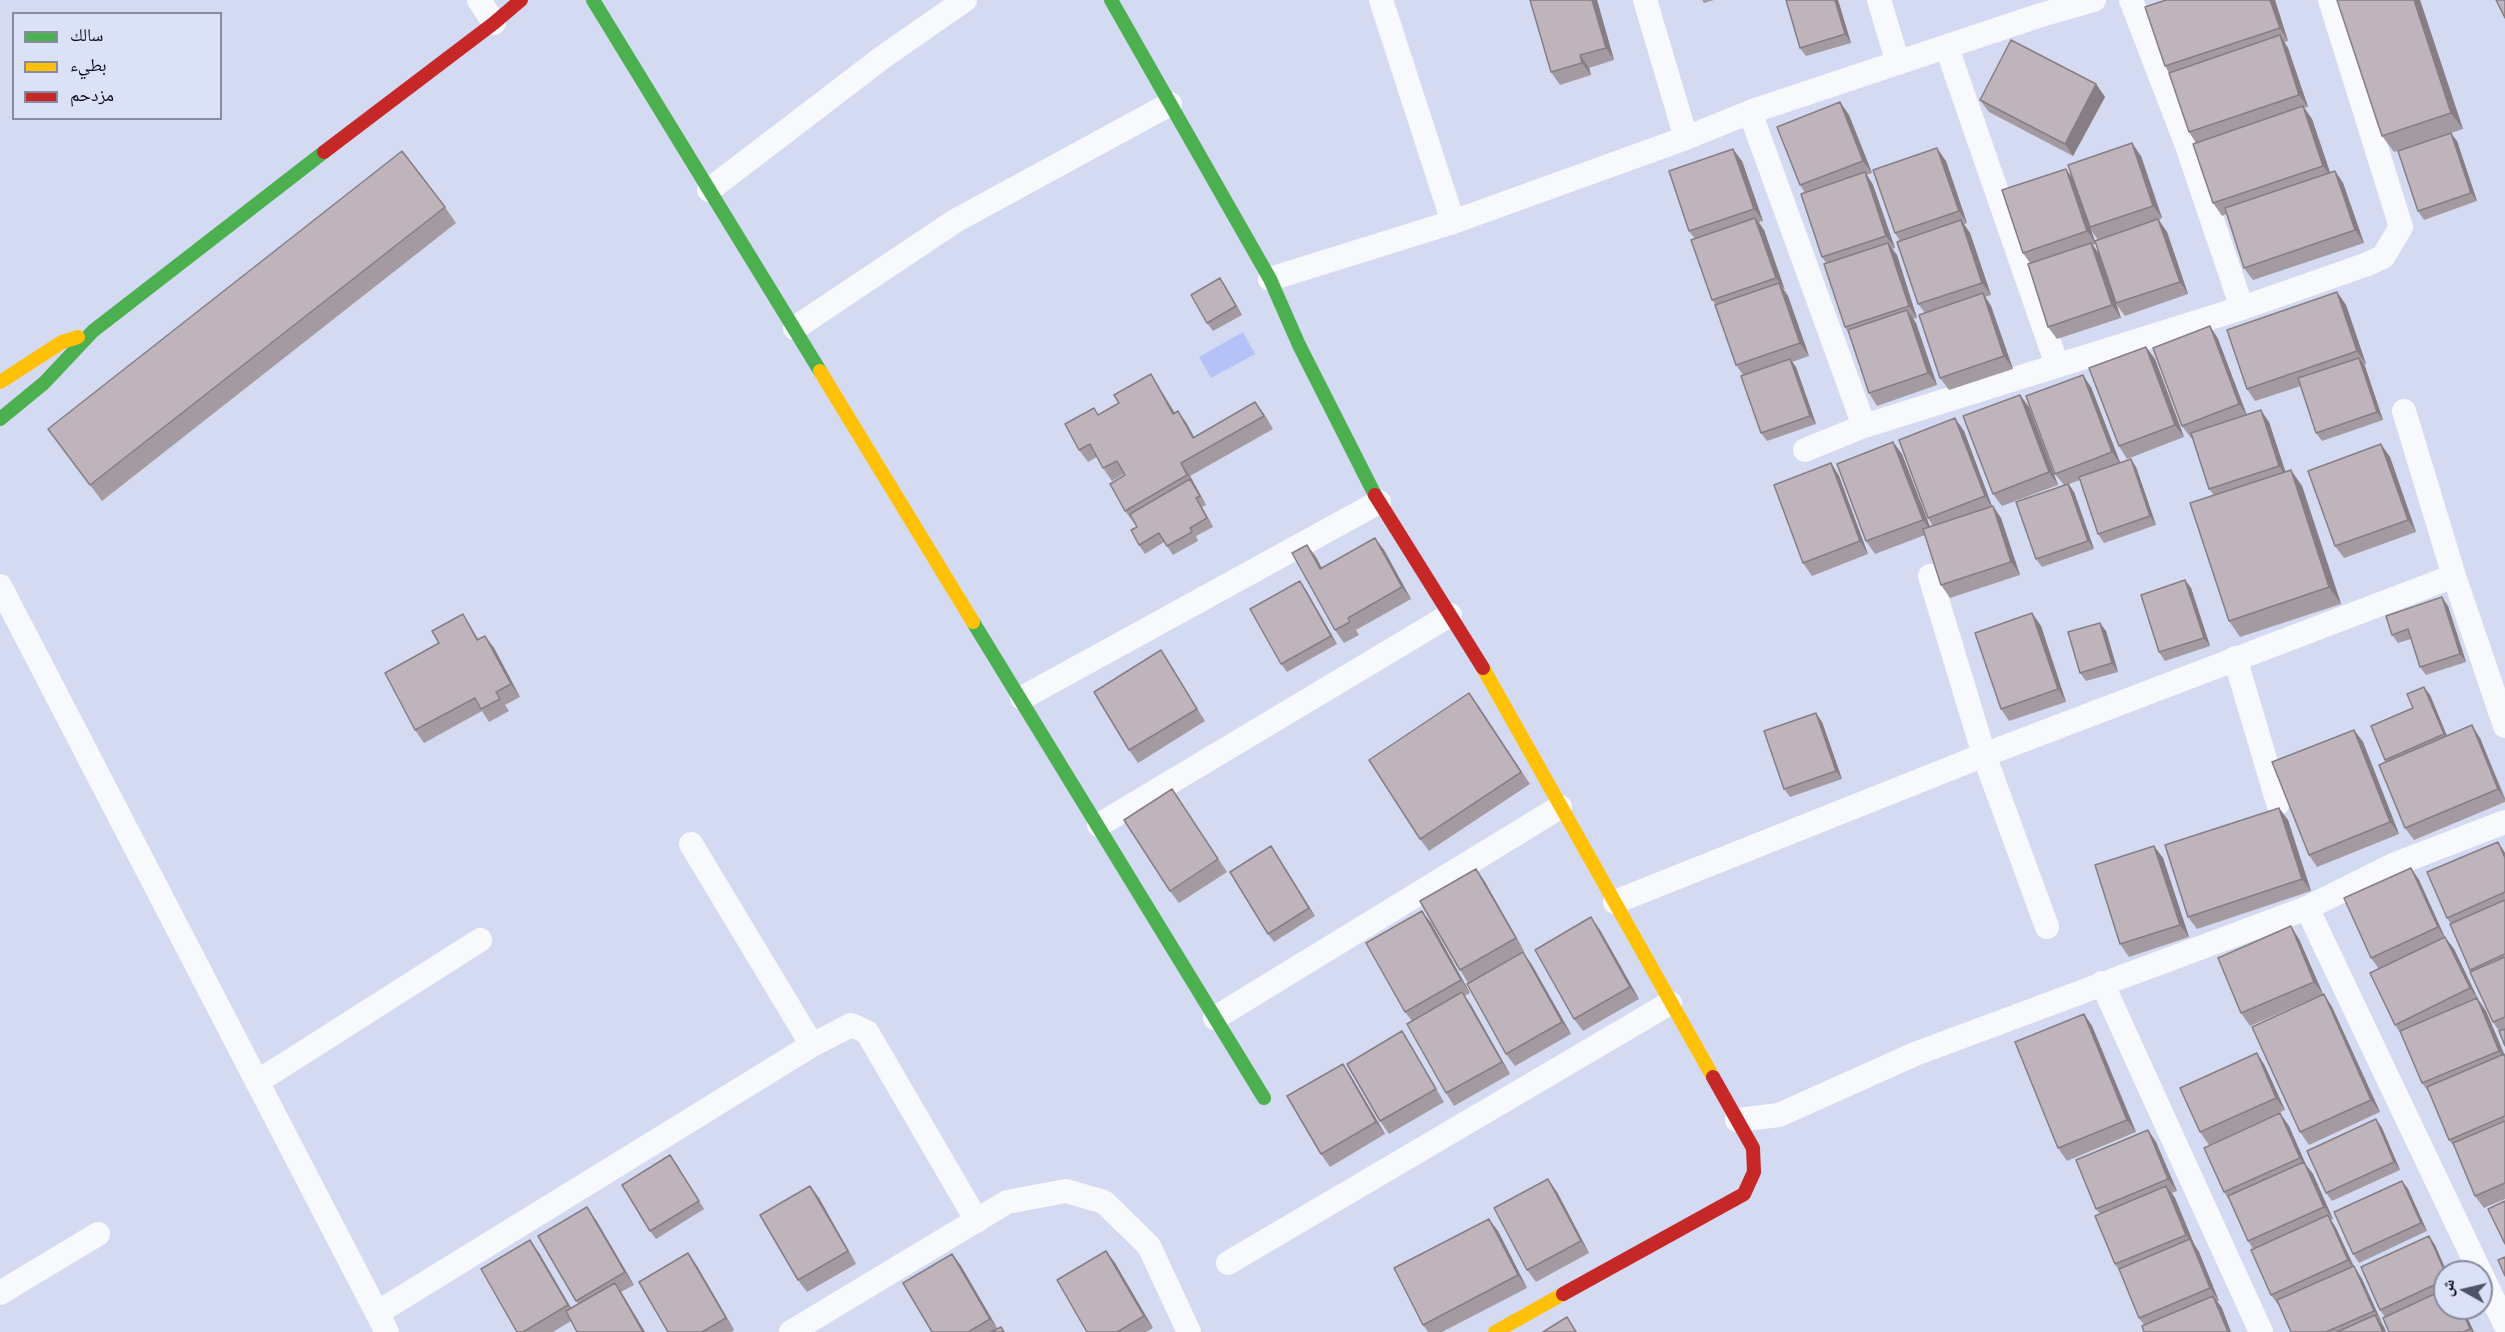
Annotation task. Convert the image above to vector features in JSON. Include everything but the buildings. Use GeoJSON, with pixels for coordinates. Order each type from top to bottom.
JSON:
{"type":"FeatureCollection","features":[{"type":"Feature","properties":{"kind":"street"},"geometry":{"type":"LineString","coordinates":[[478,0],[494,23]]}},
{"type":"Feature","properties":{"kind":"street"},"geometry":{"type":"LineString","coordinates":[[0,418],[44,382],[93,331],[521,0]]}},
{"type":"Feature","properties":{"kind":"street"},"geometry":{"type":"LineString","coordinates":[[593,0],[1022,698],[1264,1098]]}},
{"type":"Feature","properties":{"kind":"street"},"geometry":{"type":"LineString","coordinates":[[709,190],[883,57],[965,0]]}},
{"type":"Feature","properties":{"kind":"street"},"geometry":{"type":"LineString","coordinates":[[1111,0],[1270,279],[1299,345],[1379,502],[1472,649],[1753,1148],[1756,1166],[1753,1181],[1744,1194],[1496,1332]]}},
{"type":"Feature","properties":{"kind":"street"},"geometry":{"type":"LineString","coordinates":[[1381,0],[1453,222]]}},
{"type":"Feature","properties":{"kind":"street"},"geometry":{"type":"LineString","coordinates":[[1645,0],[1686,138]]}},
{"type":"Feature","properties":{"kind":"street"},"geometry":{"type":"LineString","coordinates":[[1879,0],[1898,63]]}},
{"type":"Feature","properties":{"kind":"street"},"geometry":{"type":"LineString","coordinates":[[1270,279],[1453,222],[1686,138],[1750,112],[1947,48],[2039,8],[2094,0]]}},
{"type":"Feature","properties":{"kind":"street"},"geometry":{"type":"LineString","coordinates":[[2131,0],[2186,143],[2242,308]]}},
{"type":"Feature","properties":{"kind":"street"},"geometry":{"type":"LineString","coordinates":[[1805,450],[1864,426],[2242,308],[2383,257],[2402,227],[2330,0]]}},
{"type":"Feature","properties":{"kind":"street"},"geometry":{"type":"LineString","coordinates":[[1947,48],[2057,365]]}},
{"type":"Feature","properties":{"kind":"street"},"geometry":{"type":"LineString","coordinates":[[795,328],[956,221],[1170,104]]}},
{"type":"Feature","properties":{"kind":"street"},"geometry":{"type":"LineString","coordinates":[[1750,112],[1864,426]]}},
{"type":"Feature","properties":{"kind":"street"},"geometry":{"type":"LineString","coordinates":[[0,382],[62,342],[93,331]]}},
{"type":"Feature","properties":{"kind":"street"},"geometry":{"type":"LineString","coordinates":[[2404,411],[2454,576],[2505,726]]}},
{"type":"Feature","properties":{"kind":"street"},"geometry":{"type":"LineString","coordinates":[[1022,698],[1379,502]]}},
{"type":"Feature","properties":{"kind":"street"},"geometry":{"type":"LineString","coordinates":[[1930,576],[1984,755],[2047,927]]}},
{"type":"Feature","properties":{"kind":"street"},"geometry":{"type":"LineString","coordinates":[[1615,902],[1984,755],[2454,576]]}},
{"type":"Feature","properties":{"kind":"street"},"geometry":{"type":"LineString","coordinates":[[0,586],[382,1322],[812,1045],[851,1025],[867,1032],[977,1221]]}},
{"type":"Feature","properties":{"kind":"street"},"geometry":{"type":"LineString","coordinates":[[1099,825],[1450,615]]}},
{"type":"Feature","properties":{"kind":"street"},"geometry":{"type":"LineString","coordinates":[[2235,658],[2278,803]]}},
{"type":"Feature","properties":{"kind":"street"},"geometry":{"type":"LineString","coordinates":[[1215,1018],[1560,807]]}},
{"type":"Feature","properties":{"kind":"street"},"geometry":{"type":"LineString","coordinates":[[1737,1120],[1779,1115],[1915,1054],[2307,908],[2393,865],[2505,822]]}},
{"type":"Feature","properties":{"kind":"street"},"geometry":{"type":"LineString","coordinates":[[691,844],[812,1045]]}},
{"type":"Feature","properties":{"kind":"street"},"geometry":{"type":"LineString","coordinates":[[2307,908],[2475,1260]]}},
{"type":"Feature","properties":{"kind":"street"},"geometry":{"type":"LineString","coordinates":[[257,1082],[480,940]]}},
{"type":"Feature","properties":{"kind":"street"},"geometry":{"type":"LineString","coordinates":[[2102,983],[2261,1332]]}},
{"type":"Feature","properties":{"kind":"street"},"geometry":{"type":"LineString","coordinates":[[1228,1263],[1670,1003]]}},
{"type":"Feature","properties":{"kind":"street"},"geometry":{"type":"LineString","coordinates":[[791,1332],[1007,1202],[1066,1191],[1104,1202],[1149,1246],[1188,1332]]}},
{"type":"Feature","properties":{"kind":"street"},"geometry":{"type":"LineString","coordinates":[[0,1293],[98,1234]]}},
{"type":"Feature","properties":{"kind":"street"},"geometry":{"type":"LineString","coordinates":[[2493,1298],[2505,1324]]}},
{"type":"Feature","properties":{"kind":"water"},"geometry":{"type":"Polygon","coordinates":[[[1243,332],[1255,354],[1211,378],[1199,357],[1243,332]]]}},
{"type":"Feature","properties":{"kind":"traffic: fast"},"geometry":{"type":"LineString","coordinates":[[593,0],[820,371]]}},
{"type":"Feature","properties":{"kind":"traffic: fast"},"geometry":{"type":"LineString","coordinates":[[1111,0],[1270,279],[1299,345],[1375,495]]}},
{"type":"Feature","properties":{"kind":"traffic: fast"},"geometry":{"type":"LineString","coordinates":[[0,419],[44,383],[93,331],[324,152]]}},
{"type":"Feature","properties":{"kind":"traffic: fast"},"geometry":{"type":"LineString","coordinates":[[973,622],[1264,1098]]}},
{"type":"Feature","properties":{"kind":"traffic: slow"},"geometry":{"type":"LineString","coordinates":[[0,382],[62,342],[78,337]]}},
{"type":"Feature","properties":{"kind":"traffic: slow"},"geometry":{"type":"LineString","coordinates":[[820,371],[973,622]]}},
{"type":"Feature","properties":{"kind":"traffic: slow"},"geometry":{"type":"LineString","coordinates":[[1483,668],[1713,1077]]}},
{"type":"Feature","properties":{"kind":"traffic: slow"},"geometry":{"type":"LineString","coordinates":[[1495,1332],[1563,1294]]}},
{"type":"Feature","properties":{"kind":"traffic: jam"},"geometry":{"type":"LineString","coordinates":[[324,152],[521,0]]}},
{"type":"Feature","properties":{"kind":"traffic: jam"},"geometry":{"type":"LineString","coordinates":[[1375,495],[1483,668]]}},
{"type":"Feature","properties":{"kind":"traffic: jam"},"geometry":{"type":"LineString","coordinates":[[1563,1294],[1744,1194],[1754,1172],[1753,1148],[1713,1077]]}}]}
